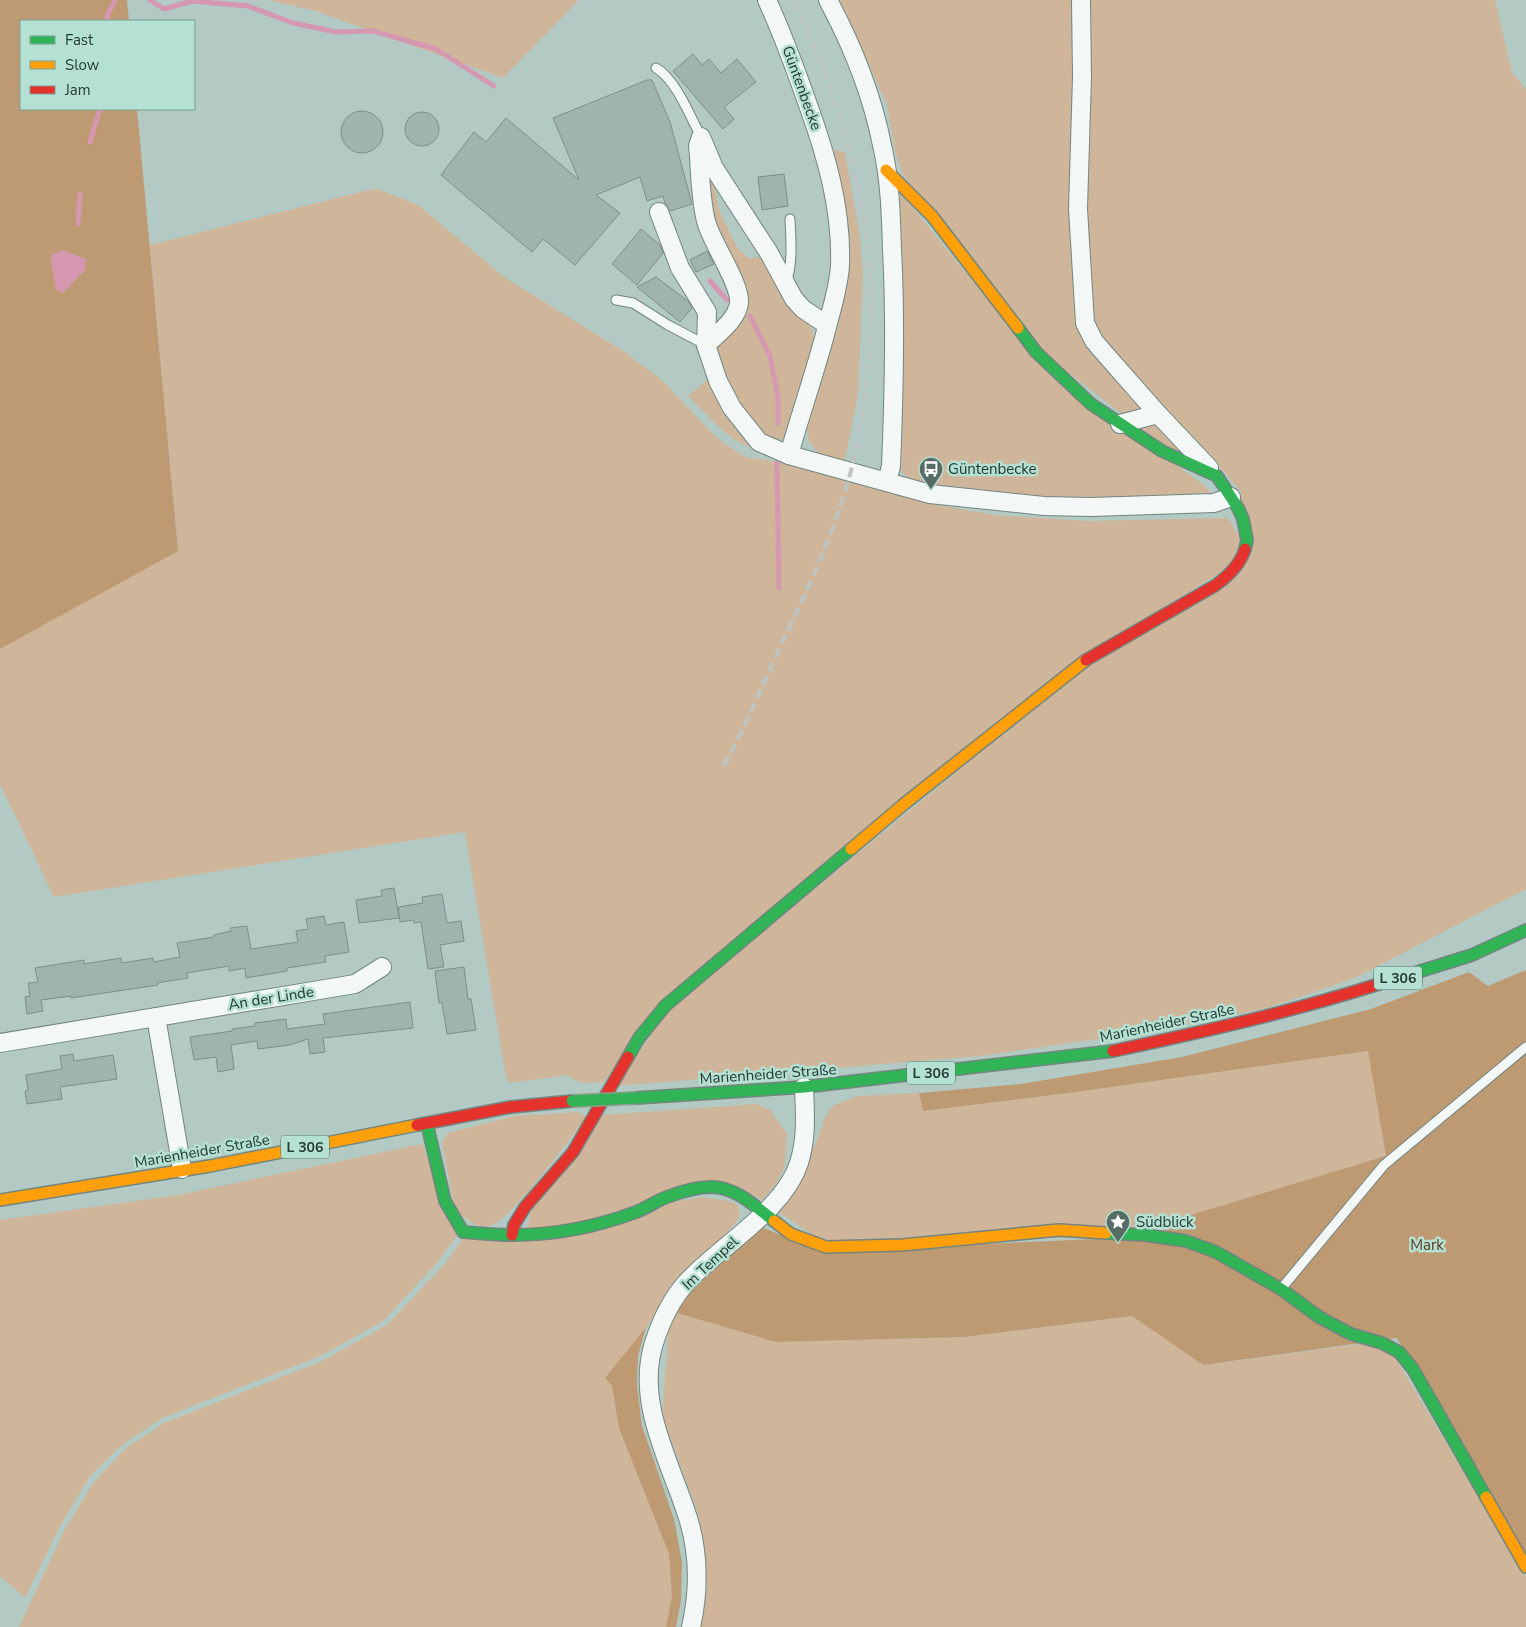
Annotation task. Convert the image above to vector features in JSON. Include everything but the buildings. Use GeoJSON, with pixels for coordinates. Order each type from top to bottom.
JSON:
{"type":"FeatureCollection","features":[{"type":"Feature","properties":{"kind":"street","name":"Güntenbecke"},"geometry":{"type":"LineString","coordinates":[[767,0],[794,64],[822,145],[835,199],[840,235],[840,266],[835,297],[818,363],[789,455]]}},
{"type":"Feature","properties":{"kind":"street"},"geometry":{"type":"LineString","coordinates":[[828,0],[867,89],[879,130],[890,201],[895,310],[891,466],[887,482]]}},
{"type":"Feature","properties":{"kind":"street"},"geometry":{"type":"LineString","coordinates":[[512,1235],[514,1225],[525,1207],[573,1152],[639,1038],[665,1006],[904,804],[1091,656],[1216,585],[1231,573],[1240,562],[1247,540],[1244,519],[1231,497],[1217,476],[1158,414],[1094,341],[1085,323],[1078,209],[1082,77],[1080,0]]}},
{"type":"Feature","properties":{"kind":"street"},"geometry":{"type":"LineString","coordinates":[[701,137],[714,168],[769,253],[794,299],[803,309],[827,325]]}},
{"type":"Feature","properties":{"kind":"street"},"geometry":{"type":"LineString","coordinates":[[701,137],[698,146],[698,156],[706,220],[710,234],[730,274],[739,301],[732,319],[706,345]]}},
{"type":"Feature","properties":{"kind":"street"},"geometry":{"type":"LineString","coordinates":[[886,170],[932,216],[1036,352],[1091,404],[1162,451],[1217,476]]}},
{"type":"Feature","properties":{"kind":"street"},"geometry":{"type":"LineString","coordinates":[[659,212],[680,268],[707,312],[706,345],[718,381],[732,408],[759,442],[789,455],[930,494],[1044,506],[1091,507],[1214,504],[1231,497]]}},
{"type":"Feature","properties":{"kind":"street"},"geometry":{"type":"LineString","coordinates":[[1120,424],[1158,414]]}},
{"type":"Feature","properties":{"kind":"street","name":"Marienheider Straße"},"geometry":{"type":"LineString","coordinates":[[0,1200],[219,1164],[511,1107],[572,1101],[804,1088],[1058,1060],[1103,1053],[1208,1032],[1325,1000],[1472,955],[1526,930]]}},
{"type":"Feature","properties":{"kind":"street","name":"An der Linde"},"geometry":{"type":"LineString","coordinates":[[0,1043],[355,984],[382,967]]}},
{"type":"Feature","properties":{"kind":"street"},"geometry":{"type":"LineString","coordinates":[[156,1017],[182,1170]]}},
{"type":"Feature","properties":{"kind":"street","name":"Im Tempel"},"geometry":{"type":"LineString","coordinates":[[691,1627],[696,1596],[697,1573],[695,1552],[689,1520],[656,1428],[650,1400],[649,1370],[653,1345],[662,1319],[685,1284],[706,1262],[765,1213],[789,1183],[799,1164],[804,1140],[804,1088]]}},
{"type":"Feature","properties":{"kind":"street"},"geometry":{"type":"LineString","coordinates":[[426,1124],[446,1201],[463,1232],[512,1235],[561,1232],[591,1226],[637,1212],[667,1196],[711,1187],[728,1189],[747,1200],[791,1234],[826,1247],[902,1245],[1060,1230],[1146,1235],[1186,1241],[1216,1252],[1281,1289],[1319,1317],[1352,1334],[1382,1343],[1399,1352],[1413,1369],[1526,1567]]}},
{"type":"Feature","properties":{"kind":"lane"},"geometry":{"type":"LineString","coordinates":[[656,68],[664,72],[674,86],[701,137]]}},
{"type":"Feature","properties":{"kind":"lane"},"geometry":{"type":"LineString","coordinates":[[786,284],[789,275],[790,259],[790,219]]}},
{"type":"Feature","properties":{"kind":"lane"},"geometry":{"type":"LineString","coordinates":[[616,300],[633,303],[668,325],[706,345]]}},
{"type":"Feature","properties":{"kind":"lane"},"geometry":{"type":"LineString","coordinates":[[1281,1289],[1384,1165],[1526,1047]]}},
{"type":"Feature","properties":{"kind":"shaded area"},"geometry":{"type":"Polygon","coordinates":[[[268,0],[578,1],[503,78],[316,11],[268,0]]]}},
{"type":"Feature","properties":{"kind":"shaded area"},"geometry":{"type":"Polygon","coordinates":[[[840,0],[1077,0],[1082,324],[1194,463],[1165,447],[1039,350],[902,173],[895,151],[887,105],[840,0]]]}},
{"type":"Feature","properties":{"kind":"shaded area"},"geometry":{"type":"Polygon","coordinates":[[[1084,0],[1495,0],[1512,72],[1526,90],[1526,889],[1355,978],[1267,1008],[1148,1032],[980,1056],[616,1086],[668,1010],[1092,660],[1237,573],[1241,492],[1195,438],[1163,409],[1088,322],[1084,0]]]}},
{"type":"Feature","properties":{"kind":"shaded area"},"geometry":{"type":"Polygon","coordinates":[[[831,149],[845,152],[860,238],[863,274],[858,395],[844,465],[819,454],[809,442],[807,431],[808,416],[842,310],[848,274],[848,249],[831,149]]]}},
{"type":"Feature","properties":{"kind":"shaded area"},"geometry":{"type":"Polygon","coordinates":[[[704,166],[713,177],[719,210],[737,248],[749,258],[765,257],[792,311],[811,327],[816,342],[785,438],[773,442],[757,434],[735,404],[714,345],[740,314],[714,229],[704,166]]]}},
{"type":"Feature","properties":{"kind":"shaded area"},"geometry":{"type":"Polygon","coordinates":[[[378,189],[418,205],[504,277],[623,351],[662,380],[711,432],[746,457],[791,464],[838,479],[931,504],[995,515],[1087,521],[1228,518],[1240,538],[1231,566],[1091,652],[664,1000],[604,1082],[580,1083],[567,1075],[510,1083],[506,1077],[465,832],[54,897],[0,784],[0,649],[178,550],[150,245],[378,189]]]}},
{"type":"Feature","properties":{"kind":"shaded area"},"geometry":{"type":"Polygon","coordinates":[[[900,192],[1033,355],[1204,485],[1216,499],[1086,502],[993,496],[913,482],[906,476],[897,463],[904,358],[900,192]]]}},
{"type":"Feature","properties":{"kind":"shaded area"},"geometry":{"type":"Polygon","coordinates":[[[63,250],[86,259],[85,270],[63,293],[56,290],[51,263],[52,254],[63,250]]]}},
{"type":"Feature","properties":{"kind":"shaded area"},"geometry":{"type":"Polygon","coordinates":[[[712,376],[756,448],[747,446],[728,435],[688,396],[712,376]]]}},
{"type":"Feature","properties":{"kind":"shaded area"},"geometry":{"type":"Polygon","coordinates":[[[1369,1051],[1387,1156],[1169,1222],[1163,1236],[826,1243],[778,1212],[795,1187],[817,1140],[825,1117],[834,1105],[858,1096],[919,1093],[923,1111],[1061,1094],[1369,1051]]]}},
{"type":"Feature","properties":{"kind":"shaded area"},"geometry":{"type":"Polygon","coordinates":[[[757,1104],[770,1110],[787,1134],[785,1164],[779,1179],[763,1200],[724,1182],[569,1224],[528,1226],[531,1210],[601,1115],[757,1104]]]}},
{"type":"Feature","properties":{"kind":"shaded area"},"geometry":{"type":"Polygon","coordinates":[[[579,1112],[587,1117],[526,1194],[499,1220],[489,1226],[480,1226],[455,1210],[442,1142],[448,1133],[515,1116],[579,1112]]]}},
{"type":"Feature","properties":{"kind":"shaded area"},"geometry":{"type":"Polygon","coordinates":[[[422,1144],[459,1233],[435,1265],[383,1321],[320,1356],[162,1418],[123,1444],[90,1476],[60,1526],[25,1598],[0,1576],[0,1220],[178,1195],[422,1144]]]}},
{"type":"Feature","properties":{"kind":"shaded area"},"geometry":{"type":"Polygon","coordinates":[[[703,1197],[733,1202],[738,1206],[740,1213],[738,1220],[722,1238],[675,1280],[612,1386],[619,1428],[669,1554],[672,1596],[666,1627],[19,1627],[65,1529],[94,1482],[125,1449],[164,1423],[320,1362],[387,1325],[444,1265],[464,1237],[703,1197]]]}},
{"type":"Feature","properties":{"kind":"shaded area"},"geometry":{"type":"Polygon","coordinates":[[[670,1311],[776,1342],[964,1337],[1132,1316],[1204,1365],[1385,1341],[1526,1576],[1526,1627],[700,1627],[704,1614],[707,1586],[699,1516],[662,1416],[670,1311]]]}},
{"type":"Feature","properties":{"kind":"green space"},"geometry":{"type":"Polygon","coordinates":[[[0,0],[127,0],[129,20],[20,20],[20,110],[137,110],[178,551],[0,649],[0,0]]]}},
{"type":"Feature","properties":{"kind":"green space","name":"Mark"},"geometry":{"type":"Polygon","coordinates":[[[1526,970],[1526,1556],[1397,1338],[1203,1365],[1132,1316],[964,1337],[776,1342],[670,1311],[737,1248],[763,1228],[824,1251],[1163,1236],[1168,1222],[1386,1156],[1368,1051],[1061,1094],[923,1111],[919,1093],[1021,1084],[1182,1057],[1371,1009],[1469,972],[1488,986],[1526,970]]]}},
{"type":"Feature","properties":{"kind":"green space"},"geometry":{"type":"Polygon","coordinates":[[[646,1327],[638,1356],[637,1385],[642,1426],[674,1519],[682,1562],[681,1600],[676,1627],[666,1627],[672,1596],[669,1554],[619,1428],[612,1386],[605,1378],[646,1327]]]}},
{"type":"Feature","properties":{"kind":"waterway"},"geometry":{"type":"LineString","coordinates":[[108,20],[107,16],[115,0]]}},
{"type":"Feature","properties":{"kind":"waterway","name":"Güntenbecke"},"geometry":{"type":"LineString","coordinates":[[150,0],[164,9],[192,1],[248,6],[293,23],[336,32],[373,31],[436,49],[494,86]]}},
{"type":"Feature","properties":{"kind":"waterway"},"geometry":{"type":"LineString","coordinates":[[90,142],[100,110]]}},
{"type":"Feature","properties":{"kind":"waterway"},"geometry":{"type":"LineString","coordinates":[[78,224],[80,194]]}},
{"type":"Feature","properties":{"kind":"waterway","name":"Güntenbecke"},"geometry":{"type":"LineString","coordinates":[[710,281],[727,300]]}},
{"type":"Feature","properties":{"kind":"waterway","name":"Güntenbecke"},"geometry":{"type":"LineString","coordinates":[[750,316],[770,356],[778,397],[778,423]]}},
{"type":"Feature","properties":{"kind":"waterway"},"geometry":{"type":"LineString","coordinates":[[777,462],[779,588]]}},
{"type":"Feature","properties":{"kind":"railway"},"geometry":{"type":"LineString","coordinates":[[724,766],[805,594],[832,531],[852,464],[868,369],[871,314],[869,260],[862,207],[851,155],[835,103],[816,51],[793,0]]}},
{"type":"Feature","properties":{"kind":"traffic: fast"},"geometry":{"type":"LineString","coordinates":[[1018,328],[1036,352],[1091,404],[1162,451],[1217,476],[1243,519],[1247,540],[1245,549]]}},
{"type":"Feature","properties":{"kind":"traffic: fast"},"geometry":{"type":"LineString","coordinates":[[628,1057],[639,1038],[665,1006],[851,849]]}},
{"type":"Feature","properties":{"kind":"traffic: fast"},"geometry":{"type":"LineString","coordinates":[[1379,984],[1472,955],[1526,930]]}},
{"type":"Feature","properties":{"kind":"traffic: fast"},"geometry":{"type":"LineString","coordinates":[[636,1098],[804,1087],[1113,1051]]}},
{"type":"Feature","properties":{"kind":"traffic: fast"},"geometry":{"type":"LineString","coordinates":[[572,1101],[636,1098]]}},
{"type":"Feature","properties":{"kind":"traffic: fast"},"geometry":{"type":"LineString","coordinates":[[427,1124],[445,1201],[463,1232],[529,1235],[575,1229],[621,1217],[677,1193],[711,1187],[729,1190],[737,1194],[774,1221]]}},
{"type":"Feature","properties":{"kind":"traffic: fast"},"geometry":{"type":"LineString","coordinates":[[1106,1233],[1146,1235],[1186,1241],[1216,1252],[1281,1289],[1319,1317],[1351,1334],[1382,1343],[1399,1352],[1413,1369],[1486,1497]]}},
{"type":"Feature","properties":{"kind":"traffic: slow"},"geometry":{"type":"LineString","coordinates":[[886,170],[932,216],[1018,328]]}},
{"type":"Feature","properties":{"kind":"traffic: slow"},"geometry":{"type":"LineString","coordinates":[[851,849],[904,804],[1086,660]]}},
{"type":"Feature","properties":{"kind":"traffic: slow"},"geometry":{"type":"LineString","coordinates":[[0,1200],[210,1166],[417,1125]]}},
{"type":"Feature","properties":{"kind":"traffic: slow"},"geometry":{"type":"LineString","coordinates":[[774,1221],[791,1234],[826,1247],[902,1245],[1059,1230],[1106,1233]]}},
{"type":"Feature","properties":{"kind":"traffic: slow"},"geometry":{"type":"LineString","coordinates":[[1486,1497],[1526,1567]]}},
{"type":"Feature","properties":{"kind":"traffic: jam"},"geometry":{"type":"LineString","coordinates":[[1086,660],[1216,585],[1234,569],[1245,549]]}},
{"type":"Feature","properties":{"kind":"traffic: jam"},"geometry":{"type":"LineString","coordinates":[[1113,1051],[1246,1021],[1313,1004],[1379,984]]}},
{"type":"Feature","properties":{"kind":"traffic: jam"},"geometry":{"type":"LineString","coordinates":[[512,1235],[514,1225],[525,1207],[573,1152],[628,1057]]}},
{"type":"Feature","properties":{"kind":"traffic: jam"},"geometry":{"type":"LineString","coordinates":[[417,1125],[511,1107],[572,1101]]}},
{"type":"Feature","properties":{"kind":"place","name":"Güntenbecke"},"geometry":{"type":"Point","coordinates":[931,490]}},
{"type":"Feature","properties":{"kind":"place","name":"Südblick"},"geometry":{"type":"Point","coordinates":[1118,1243]}}]}
